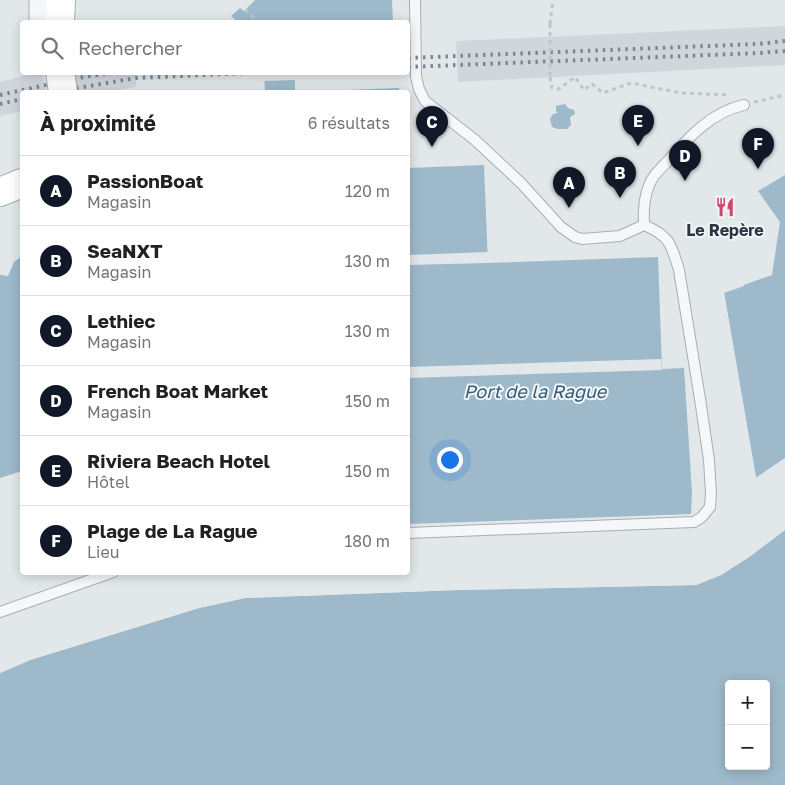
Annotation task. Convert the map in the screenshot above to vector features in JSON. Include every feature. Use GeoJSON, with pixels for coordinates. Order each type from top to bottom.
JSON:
{"type":"FeatureCollection","features":[{"type":"Feature","properties":{"kind":"main road"},"geometry":{"type":"LineString","coordinates":[[60,20],[61,0]]}},
{"type":"Feature","properties":{"kind":"main road"},"geometry":{"type":"LineString","coordinates":[[60,75],[63,90]]}},
{"type":"Feature","properties":{"kind":"main road"},"geometry":{"type":"LineString","coordinates":[[0,192],[20,184]]}},
{"type":"Feature","properties":{"kind":"street"},"geometry":{"type":"LineString","coordinates":[[39,0],[39,20]]}},
{"type":"Feature","properties":{"kind":"lane"},"geometry":{"type":"LineString","coordinates":[[410,533],[694,522],[702,517],[710,507],[711,494],[709,460],[679,270],[671,244],[659,231],[644,225],[620,236],[582,239],[575,237],[562,227],[521,183],[481,145],[425,101],[419,89],[416,76],[415,0]]}},
{"type":"Feature","properties":{"kind":"lane"},"geometry":{"type":"LineString","coordinates":[[644,225],[645,195],[650,180],[697,129],[733,107],[744,105]]}},
{"type":"Feature","properties":{"kind":"lane"},"geometry":{"type":"LineString","coordinates":[[0,612],[105,575]]}},
{"type":"Feature","properties":{"kind":"path"},"geometry":{"type":"LineString","coordinates":[[553,0],[550,24],[550,77],[552,88],[559,89],[575,77],[584,90],[592,84],[603,92],[632,83],[681,93],[729,95],[738,98],[744,105],[785,95]]}},
{"type":"Feature","properties":{"kind":"path"},"geometry":{"type":"LineString","coordinates":[[245,10],[257,20]]}},
{"type":"Feature","properties":{"kind":"shaded area"},"geometry":{"type":"Polygon","coordinates":[[[785,26],[785,65],[458,82],[456,41],[785,26]]]}},
{"type":"Feature","properties":{"kind":"shaded area"},"geometry":{"type":"Polygon","coordinates":[[[27,75],[42,75],[46,90],[20,90],[20,111],[0,116],[0,82],[27,75]]]}},
{"type":"Feature","properties":{"kind":"shaded area"},"geometry":{"type":"Polygon","coordinates":[[[72,75],[136,75],[136,87],[117,90],[73,90],[72,75]]]}},
{"type":"Feature","properties":{"kind":"water"},"geometry":{"type":"Polygon","coordinates":[[[255,0],[392,0],[393,20],[236,20],[231,16],[240,8],[244,11],[255,0]]]}},
{"type":"Feature","properties":{"kind":"water"},"geometry":{"type":"Polygon","coordinates":[[[264,75],[295,75],[295,90],[265,90],[264,75]]]}},
{"type":"Feature","properties":{"kind":"water"},"geometry":{"type":"Polygon","coordinates":[[[399,88],[399,90],[347,90],[399,88]]]}},
{"type":"Feature","properties":{"kind":"water"},"geometry":{"type":"Polygon","coordinates":[[[565,104],[568,108],[574,110],[575,114],[570,117],[571,125],[567,129],[552,127],[550,119],[553,114],[558,113],[556,106],[565,104]]]}},
{"type":"Feature","properties":{"kind":"water","name":"Port de la Rague"},"geometry":{"type":"Polygon","coordinates":[[[484,165],[488,263],[658,257],[662,369],[684,368],[692,493],[691,514],[410,524],[410,168],[484,165]]]}},
{"type":"Feature","properties":{"kind":"water"},"geometry":{"type":"Polygon","coordinates":[[[785,175],[785,458],[756,478],[724,292],[772,275],[780,222],[758,191],[785,175]]]}},
{"type":"Feature","properties":{"kind":"water"},"geometry":{"type":"Polygon","coordinates":[[[20,258],[20,472],[0,478],[0,275],[8,276],[14,262],[20,258]]]}},
{"type":"Feature","properties":{"kind":"water"},"geometry":{"type":"Polygon","coordinates":[[[785,530],[785,785],[0,785],[0,673],[30,660],[199,608],[245,598],[458,590],[696,585],[721,575],[785,530]]]}},
{"type":"Feature","properties":{"kind":"pier"},"geometry":{"type":"Polygon","coordinates":[[[262,75],[297,75],[297,80],[262,81],[262,75]]]}},
{"type":"Feature","properties":{"kind":"pier"},"geometry":{"type":"Polygon","coordinates":[[[488,252],[488,263],[410,265],[410,255],[488,252]]]}},
{"type":"Feature","properties":{"kind":"pier"},"geometry":{"type":"Polygon","coordinates":[[[743,283],[744,286],[724,293],[756,478],[785,458],[785,461],[756,481],[753,479],[722,293],[723,290],[743,283]]]}},
{"type":"Feature","properties":{"kind":"pier"},"geometry":{"type":"Polygon","coordinates":[[[661,359],[662,370],[410,378],[410,367],[661,359]]]}},
{"type":"Feature","properties":{"kind":"pier"},"geometry":{"type":"Polygon","coordinates":[[[785,528],[785,530],[748,558],[721,575],[696,585],[458,590],[245,598],[199,608],[30,660],[0,673],[0,671],[29,658],[198,606],[244,595],[696,583],[720,573],[785,528]]]}},
{"type":"Feature","properties":{"kind":"railway"},"geometry":{"type":"LineString","coordinates":[[410,58],[758,44],[785,41]]}},
{"type":"Feature","properties":{"kind":"railway"},"geometry":{"type":"LineString","coordinates":[[410,67],[785,51]]}},
{"type":"Feature","properties":{"kind":"railway"},"geometry":{"type":"LineString","coordinates":[[23,90],[96,75]]}},
{"type":"Feature","properties":{"kind":"railway"},"geometry":{"type":"LineString","coordinates":[[66,90],[136,78],[204,75]]}},
{"type":"Feature","properties":{"kind":"railway"},"geometry":{"type":"LineString","coordinates":[[0,95],[20,91]]}},
{"type":"Feature","properties":{"kind":"railway"},"geometry":{"type":"LineString","coordinates":[[0,104],[20,99]]}},
{"type":"Feature","properties":{"kind":"place","name":"Riviera Beach Hotel"},"geometry":{"type":"Point","coordinates":[638,146]}},
{"type":"Feature","properties":{"kind":"place","name":"Lethiec"},"geometry":{"type":"Point","coordinates":[432,147]}},
{"type":"Feature","properties":{"kind":"place","name":"Plage de La Rague"},"geometry":{"type":"Point","coordinates":[758,169]}},
{"type":"Feature","properties":{"kind":"place","name":"French Boat Market"},"geometry":{"type":"Point","coordinates":[685,181]}},
{"type":"Feature","properties":{"kind":"place","name":"SeaNXT"},"geometry":{"type":"Point","coordinates":[620,198]}},
{"type":"Feature","properties":{"kind":"place","name":"Le Repère"},"geometry":{"type":"Point","coordinates":[725,207]}},
{"type":"Feature","properties":{"kind":"place","name":"PassionBoat"},"geometry":{"type":"Point","coordinates":[569,208]}}]}
